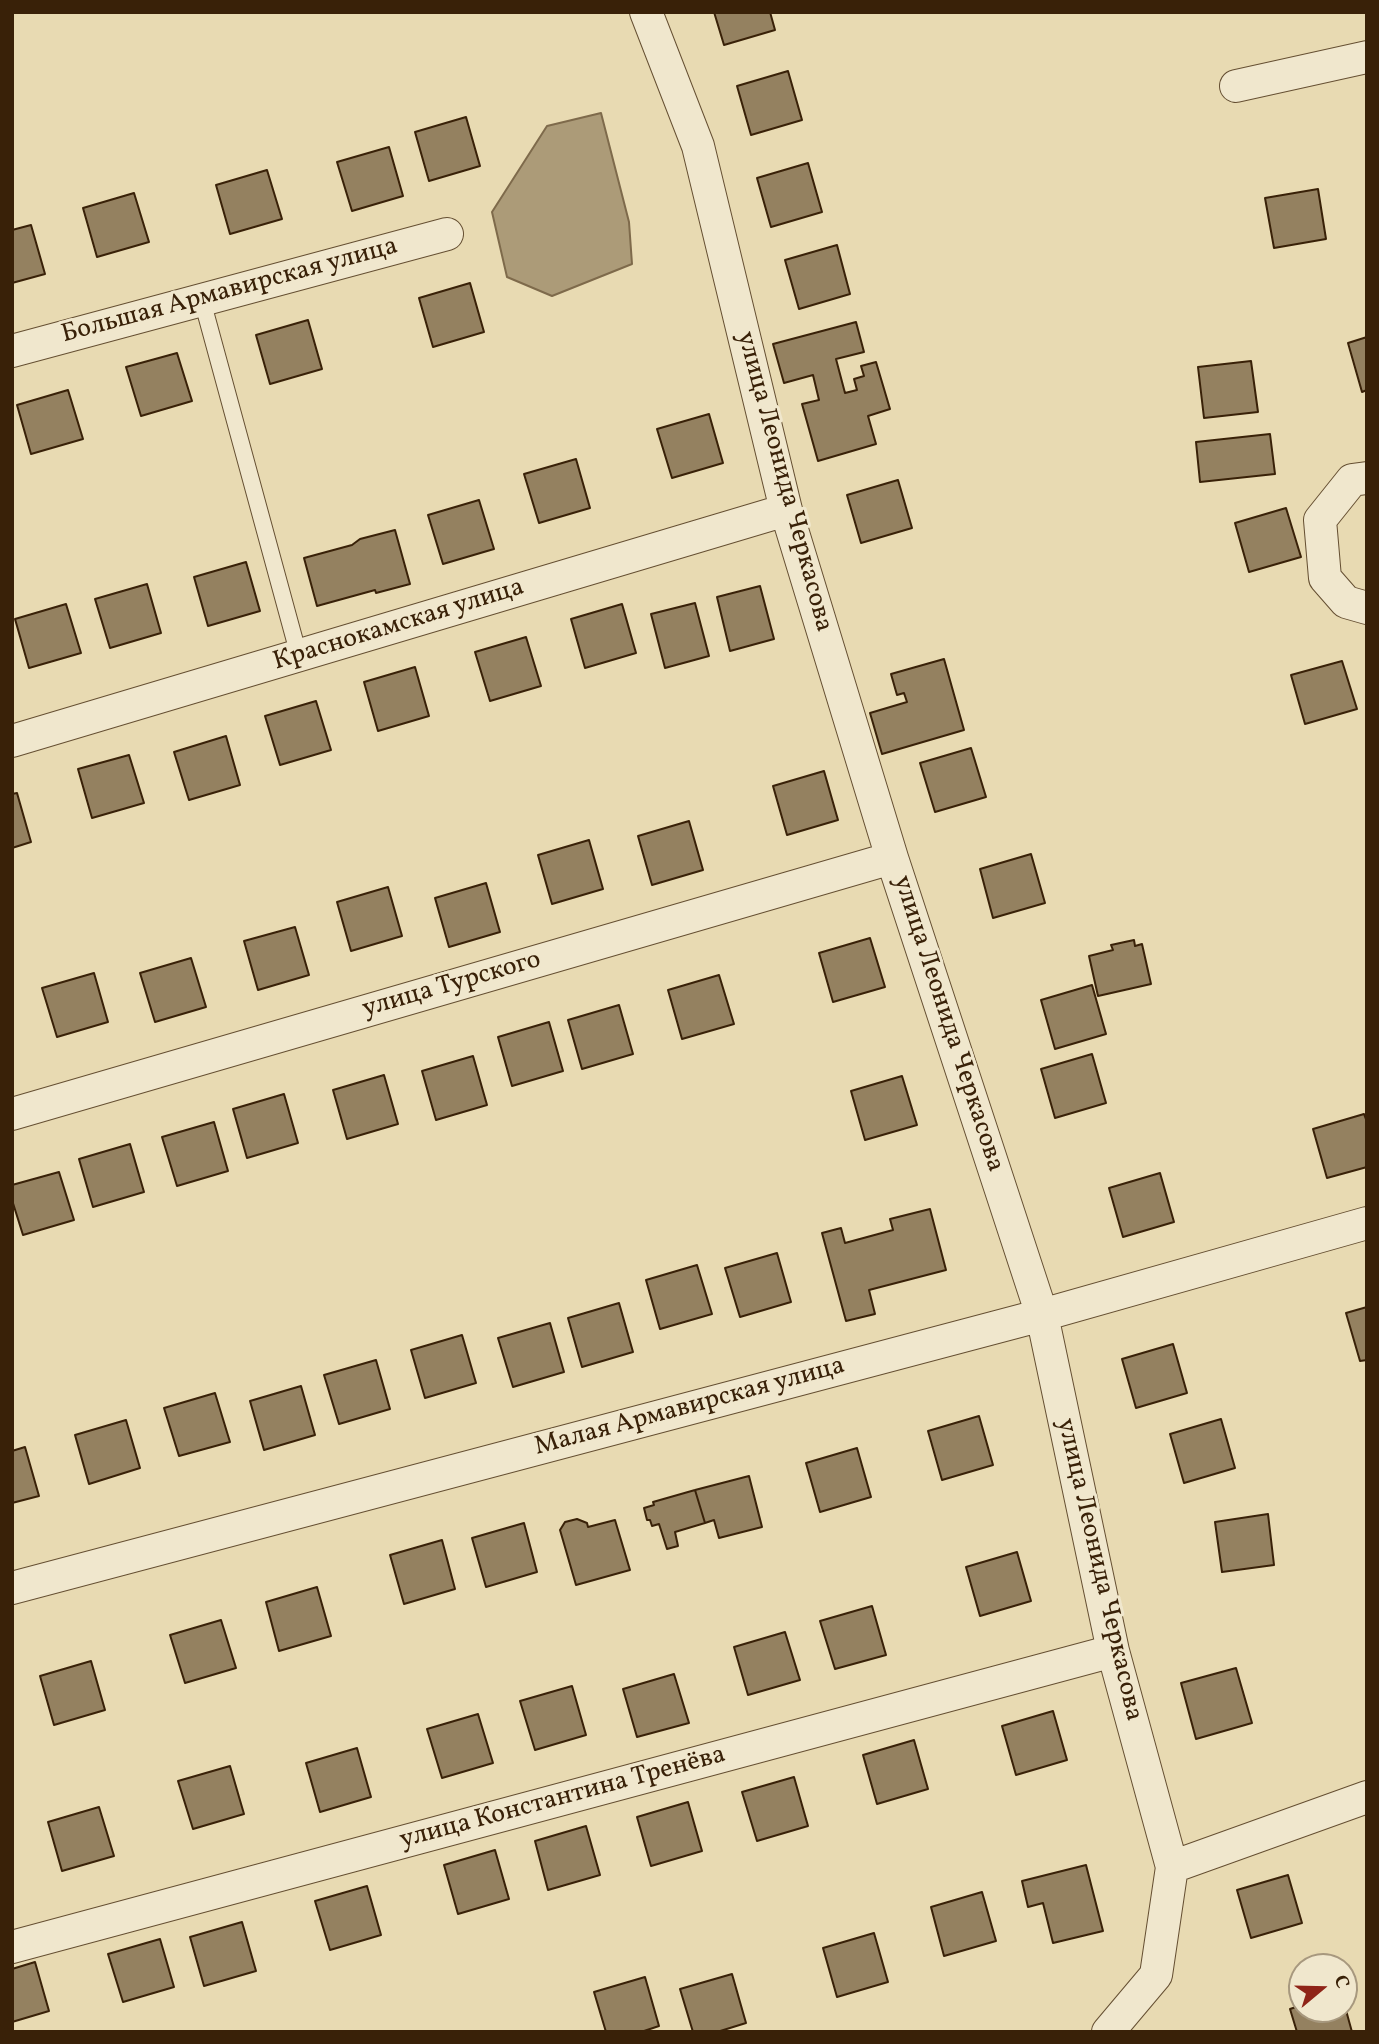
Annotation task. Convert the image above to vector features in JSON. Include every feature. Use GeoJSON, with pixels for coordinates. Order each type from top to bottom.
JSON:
{"type":"FeatureCollection","features":[{"type":"Feature","properties":{"kind":"street","name":"улица Леонида Черкасова"},"geometry":{"type":"LineString","coordinates":[[646,12],[698,146],[786,510],[892,858],[1042,1314],[1113,1651],[1172,1867],[1156,1975],[1108,2032]]}},
{"type":"Feature","properties":{"kind":"street"},"geometry":{"type":"LineString","coordinates":[[1236,86],[1367,57]]}},
{"type":"Feature","properties":{"kind":"street","name":"Большая Армавирская улица"},"geometry":{"type":"LineString","coordinates":[[12,351],[447,234]]}},
{"type":"Feature","properties":{"kind":"street"},"geometry":{"type":"LineString","coordinates":[[1367,478],[1352,480],[1320,520],[1325,578],[1346,602],[1367,608]]}},
{"type":"Feature","properties":{"kind":"street","name":"Краснокамская улица"},"geometry":{"type":"LineString","coordinates":[[12,741],[786,510]]}},
{"type":"Feature","properties":{"kind":"street","name":"улица Турского"},"geometry":{"type":"LineString","coordinates":[[12,1114],[892,858]]}},
{"type":"Feature","properties":{"kind":"street","name":"Малая Армавирская улица"},"geometry":{"type":"LineString","coordinates":[[12,1588],[1042,1314],[1367,1223]]}},
{"type":"Feature","properties":{"kind":"street","name":"улица Константина Тренёва"},"geometry":{"type":"LineString","coordinates":[[12,1947],[1113,1651]]}},
{"type":"Feature","properties":{"kind":"street"},"geometry":{"type":"LineString","coordinates":[[1172,1867],[1367,1797]]}},
{"type":"Feature","properties":{"kind":"lane"},"geometry":{"type":"LineString","coordinates":[[202,300],[299,656]]}},
{"type":"Feature","properties":{"kind":"shaded area"},"geometry":{"type":"Polygon","coordinates":[[[601,113],[629,222],[632,264],[552,296],[507,277],[492,212],[547,126],[601,113]]]}},
{"type":"Feature","properties":{"kind":"building"},"geometry":{"type":"Polygon","coordinates":[[[714,12],[770,12],[775,30],[724,45],[714,12]]]}},
{"type":"Feature","properties":{"kind":"building"},"geometry":{"type":"Polygon","coordinates":[[[788,71],[802,120],[751,135],[737,86],[788,71]]]}},
{"type":"Feature","properties":{"kind":"building"},"geometry":{"type":"Polygon","coordinates":[[[466,117],[480,166],[429,181],[415,132],[466,117]]]}},
{"type":"Feature","properties":{"kind":"building"},"geometry":{"type":"Polygon","coordinates":[[[389,147],[403,196],[352,211],[337,162],[389,147]]]}},
{"type":"Feature","properties":{"kind":"building"},"geometry":{"type":"Polygon","coordinates":[[[808,163],[822,212],[771,227],[757,178],[808,163]]]}},
{"type":"Feature","properties":{"kind":"building"},"geometry":{"type":"Polygon","coordinates":[[[267,170],[282,219],[230,234],[216,185],[267,170]]]}},
{"type":"Feature","properties":{"kind":"building"},"geometry":{"type":"Polygon","coordinates":[[[1318,189],[1326,239],[1274,248],[1265,198],[1318,189]]]}},
{"type":"Feature","properties":{"kind":"building"},"geometry":{"type":"Polygon","coordinates":[[[134,193],[149,242],[97,257],[83,208],[134,193]]]}},
{"type":"Feature","properties":{"kind":"building"},"geometry":{"type":"Polygon","coordinates":[[[31,225],[45,274],[12,283],[12,230],[31,225]]]}},
{"type":"Feature","properties":{"kind":"building"},"geometry":{"type":"Polygon","coordinates":[[[837,245],[850,294],[799,309],[785,260],[837,245]]]}},
{"type":"Feature","properties":{"kind":"building"},"geometry":{"type":"Polygon","coordinates":[[[470,283],[484,332],[433,347],[419,298],[470,283]]]}},
{"type":"Feature","properties":{"kind":"building"},"geometry":{"type":"Polygon","coordinates":[[[308,320],[322,369],[270,384],[256,335],[308,320]]]}},
{"type":"Feature","properties":{"kind":"building"},"geometry":{"type":"Polygon","coordinates":[[[856,322],[864,352],[836,359],[845,393],[857,390],[854,379],[864,376],[861,366],[876,362],[890,409],[868,416],[876,444],[818,461],[802,404],[819,400],[813,375],[784,383],[773,344],[856,322]]]}},
{"type":"Feature","properties":{"kind":"building"},"geometry":{"type":"Polygon","coordinates":[[[1367,337],[1367,390],[1362,392],[1348,343],[1367,337]]]}},
{"type":"Feature","properties":{"kind":"building"},"geometry":{"type":"Polygon","coordinates":[[[177,353],[192,401],[141,416],[126,367],[177,353]]]}},
{"type":"Feature","properties":{"kind":"building"},"geometry":{"type":"Polygon","coordinates":[[[1251,361],[1258,412],[1204,418],[1198,367],[1251,361]]]}},
{"type":"Feature","properties":{"kind":"building"},"geometry":{"type":"Polygon","coordinates":[[[68,390],[83,439],[31,454],[17,405],[68,390]]]}},
{"type":"Feature","properties":{"kind":"building"},"geometry":{"type":"Polygon","coordinates":[[[709,414],[723,463],[672,478],[657,429],[709,414]]]}},
{"type":"Feature","properties":{"kind":"building"},"geometry":{"type":"Polygon","coordinates":[[[1270,434],[1275,474],[1200,482],[1196,442],[1270,434]]]}},
{"type":"Feature","properties":{"kind":"building"},"geometry":{"type":"Polygon","coordinates":[[[576,459],[590,508],[539,523],[524,474],[576,459]]]}},
{"type":"Feature","properties":{"kind":"building"},"geometry":{"type":"Polygon","coordinates":[[[898,480],[912,528],[861,543],[847,495],[898,480]]]}},
{"type":"Feature","properties":{"kind":"building"},"geometry":{"type":"Polygon","coordinates":[[[479,500],[494,549],[443,564],[428,515],[479,500]]]}},
{"type":"Feature","properties":{"kind":"building"},"geometry":{"type":"Polygon","coordinates":[[[1286,508],[1301,557],[1249,572],[1235,523],[1286,508]]]}},
{"type":"Feature","properties":{"kind":"building"},"geometry":{"type":"Polygon","coordinates":[[[395,530],[410,584],[376,593],[375,590],[317,606],[304,558],[395,530]]]}},
{"type":"Feature","properties":{"kind":"building"},"geometry":{"type":"Polygon","coordinates":[[[246,562],[260,611],[208,626],[194,577],[246,562]]]}},
{"type":"Feature","properties":{"kind":"building"},"geometry":{"type":"Polygon","coordinates":[[[147,584],[161,633],[110,648],[95,599],[147,584]]]}},
{"type":"Feature","properties":{"kind":"building"},"geometry":{"type":"Polygon","coordinates":[[[760,586],[774,639],[730,651],[717,597],[760,586]]]}},
{"type":"Feature","properties":{"kind":"building"},"geometry":{"type":"Polygon","coordinates":[[[695,603],[709,656],[665,668],[651,614],[695,603]]]}},
{"type":"Feature","properties":{"kind":"building"},"geometry":{"type":"Polygon","coordinates":[[[66,604],[81,653],[29,668],[15,619],[66,604]]]}},
{"type":"Feature","properties":{"kind":"building"},"geometry":{"type":"Polygon","coordinates":[[[622,604],[636,653],[585,668],[571,619],[622,604]]]}},
{"type":"Feature","properties":{"kind":"building"},"geometry":{"type":"Polygon","coordinates":[[[526,637],[541,686],[490,701],[475,652],[526,637]]]}},
{"type":"Feature","properties":{"kind":"building"},"geometry":{"type":"Polygon","coordinates":[[[944,659],[964,730],[882,754],[870,713],[907,702],[904,693],[897,695],[891,674],[944,659]]]}},
{"type":"Feature","properties":{"kind":"building"},"geometry":{"type":"Polygon","coordinates":[[[1342,661],[1357,709],[1305,724],[1291,675],[1342,661]]]}},
{"type":"Feature","properties":{"kind":"building"},"geometry":{"type":"Polygon","coordinates":[[[415,667],[429,716],[378,731],[364,682],[415,667]]]}},
{"type":"Feature","properties":{"kind":"building"},"geometry":{"type":"Polygon","coordinates":[[[316,701],[331,750],[280,765],[265,716],[316,701]]]}},
{"type":"Feature","properties":{"kind":"building"},"geometry":{"type":"Polygon","coordinates":[[[226,736],[240,785],[189,800],[174,752],[226,736]]]}},
{"type":"Feature","properties":{"kind":"building"},"geometry":{"type":"Polygon","coordinates":[[[971,748],[986,797],[935,812],[920,763],[971,748]]]}},
{"type":"Feature","properties":{"kind":"building"},"geometry":{"type":"Polygon","coordinates":[[[129,755],[144,803],[92,818],[78,769],[129,755]]]}},
{"type":"Feature","properties":{"kind":"building"},"geometry":{"type":"Polygon","coordinates":[[[824,771],[838,820],[787,835],[773,786],[824,771]]]}},
{"type":"Feature","properties":{"kind":"building"},"geometry":{"type":"Polygon","coordinates":[[[17,793],[31,842],[12,848],[12,794],[17,793]]]}},
{"type":"Feature","properties":{"kind":"building"},"geometry":{"type":"Polygon","coordinates":[[[689,821],[703,870],[652,885],[638,836],[689,821]]]}},
{"type":"Feature","properties":{"kind":"building"},"geometry":{"type":"Polygon","coordinates":[[[589,840],[603,889],[552,904],[538,855],[589,840]]]}},
{"type":"Feature","properties":{"kind":"building"},"geometry":{"type":"Polygon","coordinates":[[[1031,854],[1045,903],[993,918],[980,869],[1031,854]]]}},
{"type":"Feature","properties":{"kind":"building"},"geometry":{"type":"Polygon","coordinates":[[[486,883],[500,932],[449,947],[435,898],[486,883]]]}},
{"type":"Feature","properties":{"kind":"building"},"geometry":{"type":"Polygon","coordinates":[[[388,887],[402,936],[351,951],[337,902],[388,887]]]}},
{"type":"Feature","properties":{"kind":"building"},"geometry":{"type":"Polygon","coordinates":[[[295,927],[309,975],[258,990],[244,941],[295,927]]]}},
{"type":"Feature","properties":{"kind":"building"},"geometry":{"type":"Polygon","coordinates":[[[870,938],[885,987],[833,1002],[819,953],[870,938]]]}},
{"type":"Feature","properties":{"kind":"building"},"geometry":{"type":"Polygon","coordinates":[[[1134,940],[1135,946],[1142,944],[1151,984],[1098,996],[1089,956],[1113,950],[1111,945],[1134,940]]]}},
{"type":"Feature","properties":{"kind":"building"},"geometry":{"type":"Polygon","coordinates":[[[191,958],[206,1007],[155,1022],[140,973],[191,958]]]}},
{"type":"Feature","properties":{"kind":"building"},"geometry":{"type":"Polygon","coordinates":[[[94,973],[108,1022],[57,1037],[42,988],[94,973]]]}},
{"type":"Feature","properties":{"kind":"building"},"geometry":{"type":"Polygon","coordinates":[[[719,975],[734,1024],[682,1039],[668,990],[719,975]]]}},
{"type":"Feature","properties":{"kind":"building"},"geometry":{"type":"Polygon","coordinates":[[[1092,985],[1106,1034],[1055,1049],[1041,1000],[1092,985]]]}},
{"type":"Feature","properties":{"kind":"building"},"geometry":{"type":"Polygon","coordinates":[[[619,1005],[633,1054],[582,1069],[568,1020],[619,1005]]]}},
{"type":"Feature","properties":{"kind":"building"},"geometry":{"type":"Polygon","coordinates":[[[549,1022],[563,1071],[512,1086],[498,1037],[549,1022]]]}},
{"type":"Feature","properties":{"kind":"building"},"geometry":{"type":"Polygon","coordinates":[[[1092,1054],[1106,1103],[1055,1118],[1041,1069],[1092,1054]]]}},
{"type":"Feature","properties":{"kind":"building"},"geometry":{"type":"Polygon","coordinates":[[[473,1056],[487,1105],[436,1120],[422,1071],[473,1056]]]}},
{"type":"Feature","properties":{"kind":"building"},"geometry":{"type":"Polygon","coordinates":[[[384,1075],[398,1124],[347,1139],[333,1090],[384,1075]]]}},
{"type":"Feature","properties":{"kind":"building"},"geometry":{"type":"Polygon","coordinates":[[[902,1076],[917,1125],[865,1140],[851,1091],[902,1076]]]}},
{"type":"Feature","properties":{"kind":"building"},"geometry":{"type":"Polygon","coordinates":[[[284,1094],[298,1143],[247,1158],[233,1109],[284,1094]]]}},
{"type":"Feature","properties":{"kind":"building"},"geometry":{"type":"Polygon","coordinates":[[[1364,1114],[1367,1122],[1367,1167],[1327,1178],[1313,1129],[1364,1114]]]}},
{"type":"Feature","properties":{"kind":"building"},"geometry":{"type":"Polygon","coordinates":[[[214,1122],[228,1171],[177,1186],[162,1137],[214,1122]]]}},
{"type":"Feature","properties":{"kind":"building"},"geometry":{"type":"Polygon","coordinates":[[[130,1144],[144,1192],[93,1207],[79,1159],[130,1144]]]}},
{"type":"Feature","properties":{"kind":"building"},"geometry":{"type":"Polygon","coordinates":[[[59,1172],[74,1220],[23,1235],[12,1200],[12,1185],[59,1172]]]}},
{"type":"Feature","properties":{"kind":"building"},"geometry":{"type":"Polygon","coordinates":[[[1160,1173],[1174,1222],[1123,1237],[1109,1188],[1160,1173]]]}},
{"type":"Feature","properties":{"kind":"building"},"geometry":{"type":"Polygon","coordinates":[[[930,1209],[946,1270],[869,1290],[875,1314],[846,1321],[822,1233],[841,1228],[845,1243],[893,1230],[890,1219],[930,1209]]]}},
{"type":"Feature","properties":{"kind":"building"},"geometry":{"type":"Polygon","coordinates":[[[777,1253],[791,1302],[740,1317],[725,1268],[777,1253]]]}},
{"type":"Feature","properties":{"kind":"building"},"geometry":{"type":"Polygon","coordinates":[[[697,1265],[712,1314],[660,1329],[646,1280],[697,1265]]]}},
{"type":"Feature","properties":{"kind":"building"},"geometry":{"type":"Polygon","coordinates":[[[619,1303],[633,1352],[582,1367],[568,1318],[619,1303]]]}},
{"type":"Feature","properties":{"kind":"building"},"geometry":{"type":"Polygon","coordinates":[[[1367,1307],[1367,1360],[1360,1361],[1346,1313],[1367,1307]]]}},
{"type":"Feature","properties":{"kind":"building"},"geometry":{"type":"Polygon","coordinates":[[[550,1323],[564,1372],[513,1387],[498,1338],[550,1323]]]}},
{"type":"Feature","properties":{"kind":"building"},"geometry":{"type":"Polygon","coordinates":[[[462,1335],[476,1383],[425,1398],[411,1350],[462,1335]]]}},
{"type":"Feature","properties":{"kind":"building"},"geometry":{"type":"Polygon","coordinates":[[[1173,1344],[1187,1393],[1136,1408],[1122,1359],[1173,1344]]]}},
{"type":"Feature","properties":{"kind":"building"},"geometry":{"type":"Polygon","coordinates":[[[376,1360],[390,1409],[339,1424],[324,1375],[376,1360]]]}},
{"type":"Feature","properties":{"kind":"building"},"geometry":{"type":"Polygon","coordinates":[[[301,1386],[315,1435],[264,1450],[250,1401],[301,1386]]]}},
{"type":"Feature","properties":{"kind":"building"},"geometry":{"type":"Polygon","coordinates":[[[215,1393],[230,1442],[179,1456],[164,1408],[215,1393]]]}},
{"type":"Feature","properties":{"kind":"building"},"geometry":{"type":"Polygon","coordinates":[[[979,1416],[993,1465],[942,1480],[928,1431],[979,1416]]]}},
{"type":"Feature","properties":{"kind":"building"},"geometry":{"type":"Polygon","coordinates":[[[1221,1419],[1235,1468],[1184,1483],[1170,1434],[1221,1419]]]}},
{"type":"Feature","properties":{"kind":"building"},"geometry":{"type":"Polygon","coordinates":[[[126,1420],[140,1468],[89,1484],[75,1435],[126,1420]]]}},
{"type":"Feature","properties":{"kind":"building"},"geometry":{"type":"Polygon","coordinates":[[[25,1447],[39,1496],[12,1503],[12,1451],[25,1447]]]}},
{"type":"Feature","properties":{"kind":"building"},"geometry":{"type":"Polygon","coordinates":[[[857,1448],[871,1497],[820,1512],[806,1463],[857,1448]]]}},
{"type":"Feature","properties":{"kind":"building"},"geometry":{"type":"Polygon","coordinates":[[[749,1476],[762,1527],[719,1538],[714,1520],[705,1523],[695,1490],[749,1476]]]}},
{"type":"Feature","properties":{"kind":"building"},"geometry":{"type":"Polygon","coordinates":[[[695,1490],[705,1523],[675,1532],[678,1546],[667,1549],[659,1524],[652,1526],[650,1520],[647,1520],[644,1508],[654,1505],[653,1502],[695,1490]]]}},
{"type":"Feature","properties":{"kind":"building"},"geometry":{"type":"Polygon","coordinates":[[[1268,1514],[1274,1565],[1222,1572],[1215,1522],[1268,1514]]]}},
{"type":"Feature","properties":{"kind":"building"},"geometry":{"type":"Polygon","coordinates":[[[577,1519],[587,1523],[588,1527],[615,1520],[630,1570],[576,1585],[560,1530],[565,1522],[577,1519]]]}},
{"type":"Feature","properties":{"kind":"building"},"geometry":{"type":"Polygon","coordinates":[[[524,1523],[537,1572],[486,1587],[472,1538],[524,1523]]]}},
{"type":"Feature","properties":{"kind":"building"},"geometry":{"type":"Polygon","coordinates":[[[442,1540],[455,1589],[404,1604],[390,1555],[442,1540]]]}},
{"type":"Feature","properties":{"kind":"building"},"geometry":{"type":"Polygon","coordinates":[[[1017,1552],[1031,1601],[980,1616],[966,1567],[1017,1552]]]}},
{"type":"Feature","properties":{"kind":"building"},"geometry":{"type":"Polygon","coordinates":[[[317,1587],[331,1636],[279,1651],[266,1602],[317,1587]]]}},
{"type":"Feature","properties":{"kind":"building"},"geometry":{"type":"Polygon","coordinates":[[[872,1606],[886,1655],[835,1669],[820,1621],[872,1606]]]}},
{"type":"Feature","properties":{"kind":"building"},"geometry":{"type":"Polygon","coordinates":[[[221,1620],[236,1668],[185,1683],[170,1635],[221,1620]]]}},
{"type":"Feature","properties":{"kind":"building"},"geometry":{"type":"Polygon","coordinates":[[[785,1632],[800,1680],[748,1695],[734,1647],[785,1632]]]}},
{"type":"Feature","properties":{"kind":"building"},"geometry":{"type":"Polygon","coordinates":[[[91,1661],[105,1710],[54,1725],[40,1676],[91,1661]]]}},
{"type":"Feature","properties":{"kind":"building"},"geometry":{"type":"Polygon","coordinates":[[[1236,1668],[1252,1723],[1196,1739],[1181,1683],[1236,1668]]]}},
{"type":"Feature","properties":{"kind":"building"},"geometry":{"type":"Polygon","coordinates":[[[674,1674],[689,1723],[637,1737],[623,1689],[674,1674]]]}},
{"type":"Feature","properties":{"kind":"building"},"geometry":{"type":"Polygon","coordinates":[[[572,1686],[586,1735],[535,1750],[520,1701],[572,1686]]]}},
{"type":"Feature","properties":{"kind":"building"},"geometry":{"type":"Polygon","coordinates":[[[1053,1711],[1067,1760],[1016,1775],[1002,1726],[1053,1711]]]}},
{"type":"Feature","properties":{"kind":"building"},"geometry":{"type":"Polygon","coordinates":[[[478,1714],[493,1763],[442,1778],[427,1729],[478,1714]]]}},
{"type":"Feature","properties":{"kind":"building"},"geometry":{"type":"Polygon","coordinates":[[[914,1740],[928,1789],[877,1804],[863,1755],[914,1740]]]}},
{"type":"Feature","properties":{"kind":"building"},"geometry":{"type":"Polygon","coordinates":[[[357,1748],[371,1797],[320,1812],[306,1763],[357,1748]]]}},
{"type":"Feature","properties":{"kind":"building"},"geometry":{"type":"Polygon","coordinates":[[[230,1766],[244,1814],[193,1829],[178,1781],[230,1766]]]}},
{"type":"Feature","properties":{"kind":"building"},"geometry":{"type":"Polygon","coordinates":[[[794,1777],[808,1826],[757,1841],[742,1792],[794,1777]]]}},
{"type":"Feature","properties":{"kind":"building"},"geometry":{"type":"Polygon","coordinates":[[[688,1802],[702,1851],[651,1866],[637,1817],[688,1802]]]}},
{"type":"Feature","properties":{"kind":"building"},"geometry":{"type":"Polygon","coordinates":[[[99,1807],[114,1856],[62,1871],[48,1822],[99,1807]]]}},
{"type":"Feature","properties":{"kind":"building"},"geometry":{"type":"Polygon","coordinates":[[[586,1826],[600,1875],[548,1890],[535,1841],[586,1826]]]}},
{"type":"Feature","properties":{"kind":"building"},"geometry":{"type":"Polygon","coordinates":[[[495,1850],[509,1899],[458,1914],[444,1865],[495,1850]]]}},
{"type":"Feature","properties":{"kind":"building"},"geometry":{"type":"Polygon","coordinates":[[[1086,1865],[1103,1931],[1053,1943],[1043,1903],[1028,1907],[1022,1881],[1086,1865]]]}},
{"type":"Feature","properties":{"kind":"building"},"geometry":{"type":"Polygon","coordinates":[[[1288,1875],[1302,1923],[1251,1938],[1237,1890],[1288,1875]]]}},
{"type":"Feature","properties":{"kind":"building"},"geometry":{"type":"Polygon","coordinates":[[[367,1886],[381,1935],[330,1950],[315,1901],[367,1886]]]}},
{"type":"Feature","properties":{"kind":"building"},"geometry":{"type":"Polygon","coordinates":[[[982,1892],[996,1941],[944,1956],[931,1907],[982,1892]]]}},
{"type":"Feature","properties":{"kind":"building"},"geometry":{"type":"Polygon","coordinates":[[[242,1922],[256,1971],[204,1986],[190,1937],[242,1922]]]}},
{"type":"Feature","properties":{"kind":"building"},"geometry":{"type":"Polygon","coordinates":[[[874,1933],[888,1982],[837,1997],[823,1948],[874,1933]]]}},
{"type":"Feature","properties":{"kind":"building"},"geometry":{"type":"Polygon","coordinates":[[[160,1939],[174,1987],[123,2002],[108,1954],[160,1939]]]}},
{"type":"Feature","properties":{"kind":"building"},"geometry":{"type":"Polygon","coordinates":[[[35,1962],[49,2011],[12,2022],[12,1969],[35,1962]]]}},
{"type":"Feature","properties":{"kind":"building"},"geometry":{"type":"Polygon","coordinates":[[[732,1974],[746,2023],[717,2032],[693,2032],[680,1989],[732,1974]]]}},
{"type":"Feature","properties":{"kind":"building"},"geometry":{"type":"Polygon","coordinates":[[[645,1977],[659,2026],[641,2032],[606,2032],[594,1992],[645,1977]]]}},
{"type":"Feature","properties":{"kind":"building"},"geometry":{"type":"Polygon","coordinates":[[[1294,2023],[1350,2023],[1352,2032],[1297,2032],[1294,2023]]]}}]}
